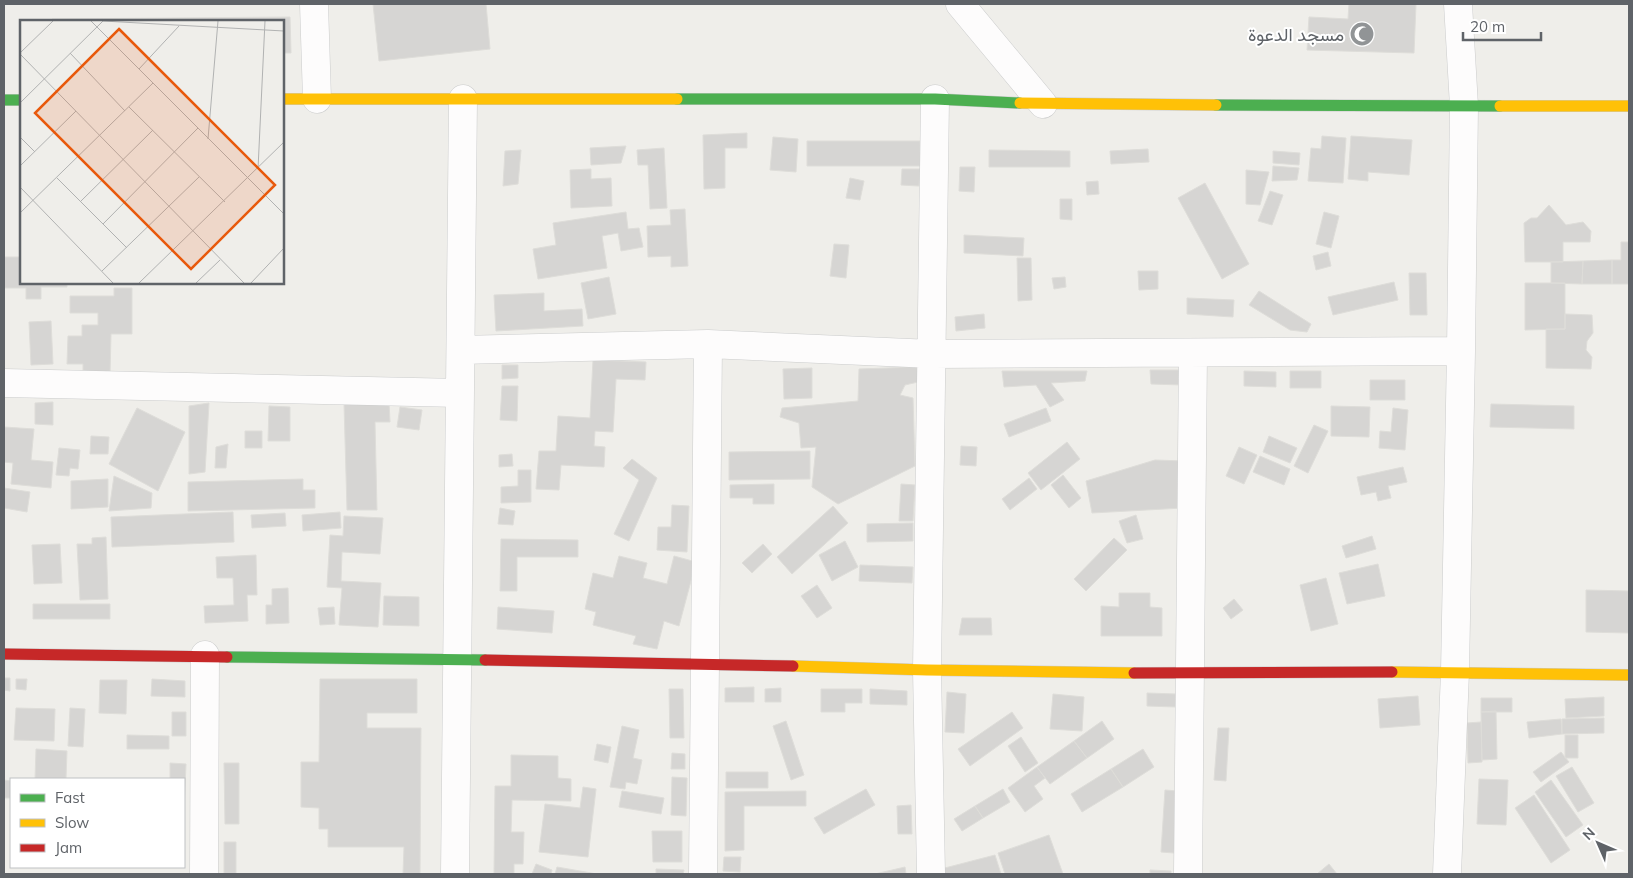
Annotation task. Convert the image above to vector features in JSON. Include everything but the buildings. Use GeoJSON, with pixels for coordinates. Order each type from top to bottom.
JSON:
{"type":"FeatureCollection","features":[{"type":"Feature","properties":{"kind":"street"},"geometry":{"type":"LineString","coordinates":[[314,4],[317,99]]}},
{"type":"Feature","properties":{"kind":"street"},"geometry":{"type":"LineString","coordinates":[[960,4],[1043,104]]}},
{"type":"Feature","properties":{"kind":"street"},"geometry":{"type":"LineString","coordinates":[[1447,874],[1455,672],[1461,351],[1464,106],[1458,4]]}},
{"type":"Feature","properties":{"kind":"street"},"geometry":{"type":"LineString","coordinates":[[284,99],[934,99],[1043,104],[1629,106]]}},
{"type":"Feature","properties":{"kind":"street"},"geometry":{"type":"LineString","coordinates":[[455,874],[463,99]]}},
{"type":"Feature","properties":{"kind":"street"},"geometry":{"type":"LineString","coordinates":[[930,874],[927,670],[934,99]]}},
{"type":"Feature","properties":{"kind":"street"},"geometry":{"type":"LineString","coordinates":[[4,100],[20,100]]}},
{"type":"Feature","properties":{"kind":"street"},"geometry":{"type":"LineString","coordinates":[[461,350],[708,344],[932,354],[1461,351]]}},
{"type":"Feature","properties":{"kind":"street"},"geometry":{"type":"LineString","coordinates":[[703,874],[708,344]]}},
{"type":"Feature","properties":{"kind":"street"},"geometry":{"type":"LineString","coordinates":[[1188,874],[1193,354]]}},
{"type":"Feature","properties":{"kind":"street"},"geometry":{"type":"LineString","coordinates":[[4,383],[460,393]]}},
{"type":"Feature","properties":{"kind":"street"},"geometry":{"type":"LineString","coordinates":[[4,654],[206,655],[704,663],[927,670],[1190,674],[1455,672],[1629,675]]}},
{"type":"Feature","properties":{"kind":"street"},"geometry":{"type":"LineString","coordinates":[[204,874],[206,655]]}},
{"type":"Feature","properties":{"kind":"traffic: fast"},"geometry":{"type":"LineString","coordinates":[[677,99],[935,99],[1020,103]]}},
{"type":"Feature","properties":{"kind":"traffic: fast"},"geometry":{"type":"LineString","coordinates":[[4,100],[20,100]]}},
{"type":"Feature","properties":{"kind":"traffic: fast"},"geometry":{"type":"LineString","coordinates":[[1216,105],[1500,106]]}},
{"type":"Feature","properties":{"kind":"traffic: fast"},"geometry":{"type":"LineString","coordinates":[[227,657],[485,660]]}},
{"type":"Feature","properties":{"kind":"traffic: slow"},"geometry":{"type":"LineString","coordinates":[[284,99],[677,99]]}},
{"type":"Feature","properties":{"kind":"traffic: slow"},"geometry":{"type":"LineString","coordinates":[[1020,103],[1216,105]]}},
{"type":"Feature","properties":{"kind":"traffic: slow"},"geometry":{"type":"LineString","coordinates":[[1500,106],[1629,106]]}},
{"type":"Feature","properties":{"kind":"traffic: slow"},"geometry":{"type":"LineString","coordinates":[[793,666],[1134,673]]}},
{"type":"Feature","properties":{"kind":"traffic: slow"},"geometry":{"type":"LineString","coordinates":[[1392,672],[1629,675]]}},
{"type":"Feature","properties":{"kind":"traffic: jam"},"geometry":{"type":"LineString","coordinates":[[4,654],[227,657]]}},
{"type":"Feature","properties":{"kind":"traffic: jam"},"geometry":{"type":"LineString","coordinates":[[485,660],[793,666]]}},
{"type":"Feature","properties":{"kind":"traffic: jam"},"geometry":{"type":"LineString","coordinates":[[1134,673],[1392,672]]}},
{"type":"Feature","properties":{"kind":"place","name":"مسجد الدعوة"},"geometry":{"type":"Point","coordinates":[1362,34]}}]}
